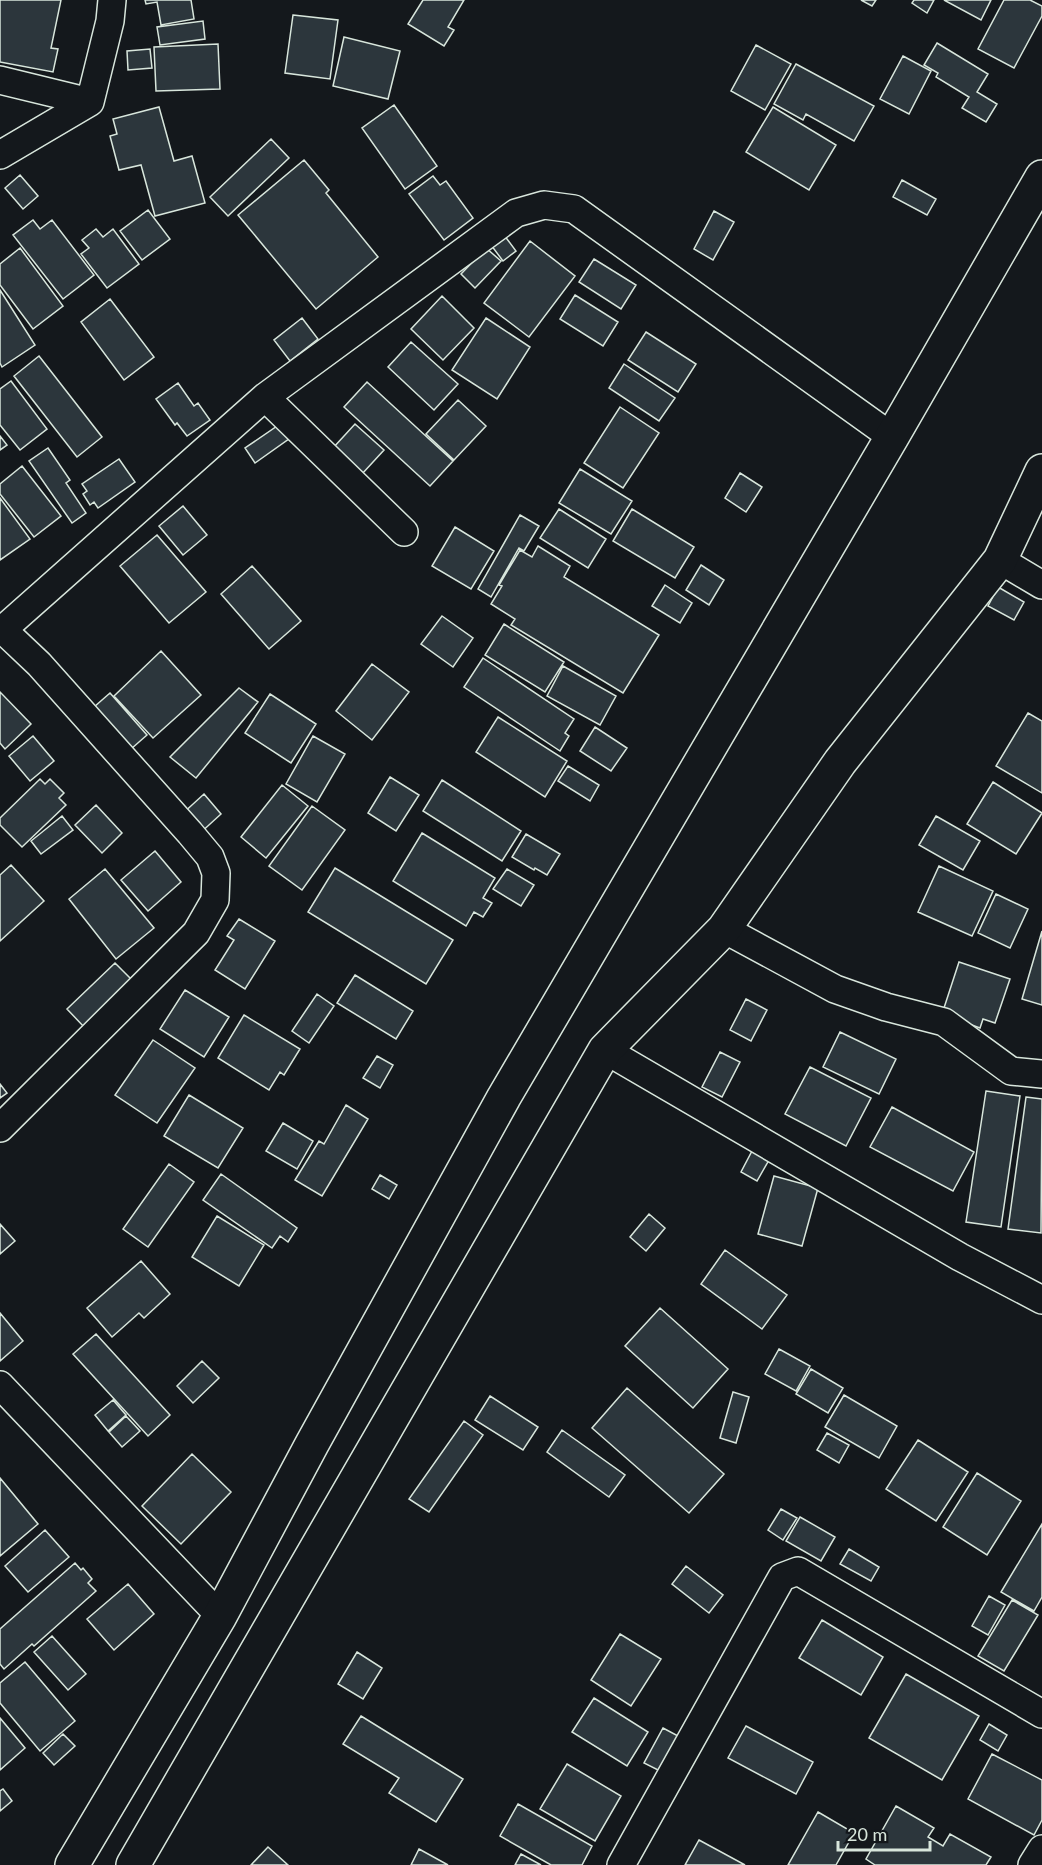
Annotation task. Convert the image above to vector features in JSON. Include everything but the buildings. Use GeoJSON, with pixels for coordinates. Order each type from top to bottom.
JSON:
{"type":"FeatureCollection","features":[{"type":"Feature","properties":{"kind":"street"},"geometry":{"type":"LineString","coordinates":[[0,155],[90,102],[110,21],[112,0]]}},
{"type":"Feature","properties":{"kind":"street"},"geometry":{"type":"LineString","coordinates":[[0,80],[90,102]]}},
{"type":"Feature","properties":{"kind":"street"},"geometry":{"type":"LineString","coordinates":[[72,1865],[220,1616],[312,1444],[504,1097],[1042,177]]}},
{"type":"Feature","properties":{"kind":"street"},"geometry":{"type":"LineString","coordinates":[[0,1128],[196,933],[215,900],[216,873],[210,857],[190,833],[39,664],[2,631],[265,397],[516,213],[544,205],[574,209],[892,437]]}},
{"type":"Feature","properties":{"kind":"street"},"geometry":{"type":"LineString","coordinates":[[265,397],[404,532]]}},
{"type":"Feature","properties":{"kind":"street"},"geometry":{"type":"LineString","coordinates":[[133,1865],[605,1050],[724,929],[840,762],[1000,560],[1042,471]]}},
{"type":"Feature","properties":{"kind":"street"},"geometry":{"type":"LineString","coordinates":[[1000,560],[1042,585]]}},
{"type":"Feature","properties":{"kind":"street"},"geometry":{"type":"LineString","coordinates":[[724,929],[835,989],[886,1007],[944,1022],[1011,1071],[1042,1074]]}},
{"type":"Feature","properties":{"kind":"street"},"geometry":{"type":"LineString","coordinates":[[605,1050],[960,1257],[1042,1300]]}},
{"type":"Feature","properties":{"kind":"street"},"geometry":{"type":"LineString","coordinates":[[0,1385],[220,1616]]}},
{"type":"Feature","properties":{"kind":"street"},"geometry":{"type":"LineString","coordinates":[[621,1865],[782,1577],[798,1571],[1042,1714]]}},
{"type":"Feature","properties":{"kind":"street"},"geometry":{"type":"LineString","coordinates":[[1032,1865],[1042,1849]]}}]}
